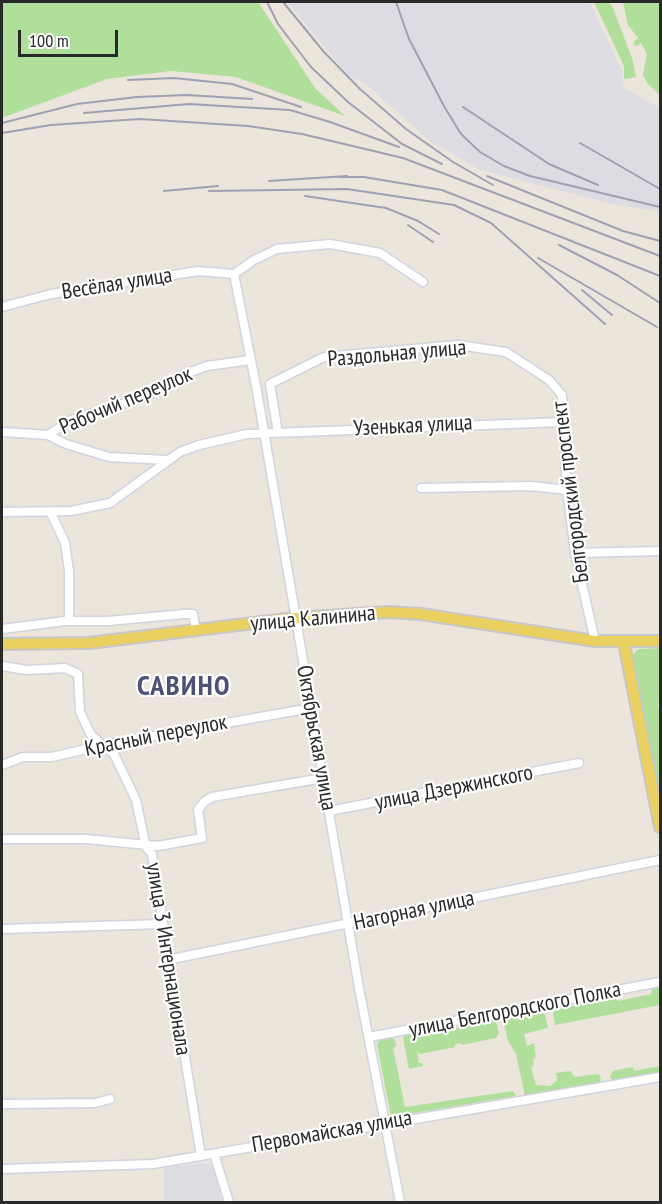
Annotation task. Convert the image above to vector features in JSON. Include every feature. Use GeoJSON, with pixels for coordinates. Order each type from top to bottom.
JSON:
{"type":"FeatureCollection","features":[{"type":"Feature","properties":{"kind":"main road","name":"улица Калинина"},"geometry":{"type":"LineString","coordinates":[[2,644],[89,643],[295,618],[388,612],[421,614],[595,641],[624,643],[660,641]]}},
{"type":"Feature","properties":{"kind":"main road"},"geometry":{"type":"LineString","coordinates":[[624,643],[660,827]]}},
{"type":"Feature","properties":{"kind":"street"},"geometry":{"type":"LineString","coordinates":[[234,274],[254,260],[277,249],[330,244],[380,253],[423,282]]}},
{"type":"Feature","properties":{"kind":"street","name":"Весёлая улица"},"geometry":{"type":"LineString","coordinates":[[2,307],[51,294],[198,271],[234,274]]}},
{"type":"Feature","properties":{"kind":"street","name":"Октябрьская улица"},"geometry":{"type":"LineString","coordinates":[[234,274],[264,432],[348,925],[400,1203]]}},
{"type":"Feature","properties":{"kind":"street","name":"Раздольная улица"},"geometry":{"type":"LineString","coordinates":[[278,433],[270,384],[324,357],[458,345],[506,352]]}},
{"type":"Feature","properties":{"kind":"street","name":"Белгородский проспект"},"geometry":{"type":"LineString","coordinates":[[506,352],[549,380],[562,395],[567,490],[575,553],[595,641]]}},
{"type":"Feature","properties":{"kind":"street","name":"Рабочий переулок"},"geometry":{"type":"LineString","coordinates":[[2,432],[48,435],[71,420],[144,397],[185,374],[207,366],[250,360]]}},
{"type":"Feature","properties":{"kind":"street","name":"Узенькая улица"},"geometry":{"type":"LineString","coordinates":[[2,512],[71,511],[110,503],[167,460],[199,445],[264,432],[471,423],[562,422]]}},
{"type":"Feature","properties":{"kind":"street"},"geometry":{"type":"LineString","coordinates":[[48,435],[66,444],[109,457],[167,460]]}},
{"type":"Feature","properties":{"kind":"street"},"geometry":{"type":"LineString","coordinates":[[421,488],[531,486],[567,490]]}},
{"type":"Feature","properties":{"kind":"street"},"geometry":{"type":"LineString","coordinates":[[50,511],[65,543],[69,572],[69,621]]}},
{"type":"Feature","properties":{"kind":"street"},"geometry":{"type":"LineString","coordinates":[[575,553],[660,551]]}},
{"type":"Feature","properties":{"kind":"street"},"geometry":{"type":"LineString","coordinates":[[2,629],[69,621],[194,614],[196,630]]}},
{"type":"Feature","properties":{"kind":"street","name":"улица 3 Интернационала"},"geometry":{"type":"LineString","coordinates":[[2,666],[27,670],[65,668],[78,674],[80,712],[90,735],[114,754],[128,780],[136,800],[146,847],[152,854],[167,960],[201,1156]]}},
{"type":"Feature","properties":{"kind":"street","name":"Красный переулок"},"geometry":{"type":"LineString","coordinates":[[2,765],[23,757],[52,757],[103,745],[311,708]]}},
{"type":"Feature","properties":{"kind":"street","name":"улица Дзержинского"},"geometry":{"type":"LineString","coordinates":[[328,811],[579,763]]}},
{"type":"Feature","properties":{"kind":"street"},"geometry":{"type":"LineString","coordinates":[[2,839],[86,839],[146,847],[202,838],[198,810],[212,796],[323,778]]}},
{"type":"Feature","properties":{"kind":"street","name":"Нагорная улица"},"geometry":{"type":"LineString","coordinates":[[167,960],[660,860]]}},
{"type":"Feature","properties":{"kind":"street"},"geometry":{"type":"LineString","coordinates":[[2,929],[162,924]]}},
{"type":"Feature","properties":{"kind":"street","name":"улица Белгородского Полка"},"geometry":{"type":"LineString","coordinates":[[369,1037],[660,982]]}},
{"type":"Feature","properties":{"kind":"street","name":"Первомайская улица"},"geometry":{"type":"LineString","coordinates":[[2,1169],[153,1164],[384,1122],[660,1077]]}},
{"type":"Feature","properties":{"kind":"street"},"geometry":{"type":"LineString","coordinates":[[2,1104],[95,1102],[111,1099]]}},
{"type":"Feature","properties":{"kind":"street"},"geometry":{"type":"LineString","coordinates":[[214,1154],[229,1203]]}},
{"type":"Feature","properties":{"kind":"shaded area"},"geometry":{"type":"Polygon","coordinates":[[[287,2],[590,2],[622,71],[624,88],[660,108],[660,212],[613,204],[480,170],[430,141],[365,83],[349,76],[287,2]]]}},
{"type":"Feature","properties":{"kind":"shaded area"},"geometry":{"type":"Polygon","coordinates":[[[206,1163],[213,1167],[222,1202],[164,1202],[164,1167],[206,1163]]]}},
{"type":"Feature","properties":{"kind":"green space"},"geometry":{"type":"Polygon","coordinates":[[[2,2],[258,2],[315,88],[345,116],[236,77],[171,71],[107,79],[2,118],[2,2]]]}},
{"type":"Feature","properties":{"kind":"green space"},"geometry":{"type":"Polygon","coordinates":[[[594,2],[609,2],[613,8],[633,61],[636,77],[624,79],[624,66],[594,2]]]}},
{"type":"Feature","properties":{"kind":"green space"},"geometry":{"type":"Polygon","coordinates":[[[623,2],[660,2],[660,95],[647,83],[643,75],[647,54],[641,43],[634,45],[634,41],[638,38],[628,25],[623,2]]]}},
{"type":"Feature","properties":{"kind":"green space"},"geometry":{"type":"Polygon","coordinates":[[[660,648],[660,703],[658,703],[660,795],[633,655],[638,649],[660,648]]]}},
{"type":"Feature","properties":{"kind":"green space"},"geometry":{"type":"Polygon","coordinates":[[[660,985],[660,1005],[555,1025],[553,1014],[555,1010],[613,997],[618,1001],[651,994],[652,987],[660,985]]]}},
{"type":"Feature","properties":{"kind":"green space"},"geometry":{"type":"Polygon","coordinates":[[[520,1012],[528,1015],[542,1012],[548,1028],[524,1034],[527,1046],[534,1043],[536,1057],[533,1060],[534,1066],[531,1067],[536,1085],[550,1086],[557,1080],[556,1073],[570,1071],[575,1077],[599,1074],[601,1080],[599,1084],[525,1096],[516,1054],[508,1041],[503,1019],[504,1016],[520,1012]]]}},
{"type":"Feature","properties":{"kind":"green space"},"geometry":{"type":"Polygon","coordinates":[[[493,1018],[499,1033],[496,1038],[462,1045],[461,1043],[455,1044],[455,1047],[420,1054],[417,1051],[419,1063],[423,1066],[409,1069],[403,1038],[405,1035],[410,1034],[415,1038],[455,1030],[459,1025],[493,1018]]]}},
{"type":"Feature","properties":{"kind":"green space"},"geometry":{"type":"Polygon","coordinates":[[[392,1037],[395,1040],[396,1046],[393,1048],[405,1107],[513,1091],[516,1096],[391,1117],[377,1044],[381,1039],[392,1037]]]}},
{"type":"Feature","properties":{"kind":"green space"},"geometry":{"type":"Polygon","coordinates":[[[660,1066],[660,1074],[613,1081],[610,1077],[613,1071],[626,1068],[633,1067],[634,1071],[660,1066]]]}},
{"type":"Feature","properties":{"kind":"railway"},"geometry":{"type":"LineString","coordinates":[[267,2],[278,24],[311,67],[348,102],[402,144],[442,164]]}},
{"type":"Feature","properties":{"kind":"railway"},"geometry":{"type":"LineString","coordinates":[[283,2],[324,52],[360,89],[406,129],[453,162],[493,185]]}},
{"type":"Feature","properties":{"kind":"railway"},"geometry":{"type":"LineString","coordinates":[[396,2],[409,39],[445,108],[461,134],[480,152],[504,166],[530,176],[660,207]]}},
{"type":"Feature","properties":{"kind":"railway"},"geometry":{"type":"LineString","coordinates":[[128,80],[174,78],[232,84],[301,107]]}},
{"type":"Feature","properties":{"kind":"railway"},"geometry":{"type":"LineString","coordinates":[[2,123],[77,104],[137,97],[187,95],[252,99]]}},
{"type":"Feature","properties":{"kind":"railway"},"geometry":{"type":"LineString","coordinates":[[84,113],[189,104],[290,110],[399,147]]}},
{"type":"Feature","properties":{"kind":"railway"},"geometry":{"type":"LineString","coordinates":[[463,107],[549,164],[598,185]]}},
{"type":"Feature","properties":{"kind":"railway"},"geometry":{"type":"LineString","coordinates":[[2,133],[51,125],[140,119],[248,126],[302,134],[403,158],[660,256]]}},
{"type":"Feature","properties":{"kind":"railway"},"geometry":{"type":"LineString","coordinates":[[580,143],[660,189]]}},
{"type":"Feature","properties":{"kind":"railway"},"geometry":{"type":"LineString","coordinates":[[269,181],[347,176]]}},
{"type":"Feature","properties":{"kind":"railway"},"geometry":{"type":"LineString","coordinates":[[487,176],[623,231],[660,241]]}},
{"type":"Feature","properties":{"kind":"railway"},"geometry":{"type":"LineString","coordinates":[[339,177],[364,177],[442,190],[660,276]]}},
{"type":"Feature","properties":{"kind":"railway"},"geometry":{"type":"LineString","coordinates":[[164,191],[218,186]]}},
{"type":"Feature","properties":{"kind":"railway"},"geometry":{"type":"LineString","coordinates":[[209,191],[347,189],[454,205],[491,223],[605,324]]}},
{"type":"Feature","properties":{"kind":"railway"},"geometry":{"type":"LineString","coordinates":[[305,196],[386,208],[418,221],[439,234]]}},
{"type":"Feature","properties":{"kind":"railway"},"geometry":{"type":"LineString","coordinates":[[408,225],[433,242]]}},
{"type":"Feature","properties":{"kind":"railway"},"geometry":{"type":"LineString","coordinates":[[559,245],[617,275],[660,303]]}},
{"type":"Feature","properties":{"kind":"railway"},"geometry":{"type":"LineString","coordinates":[[538,258],[657,327]]}},
{"type":"Feature","properties":{"kind":"railway"},"geometry":{"type":"LineString","coordinates":[[582,290],[612,315]]}},
{"type":"Feature","properties":{"kind":"district","name":"САВИНО"},"geometry":{"type":"Point","coordinates":[184,687]}}]}
